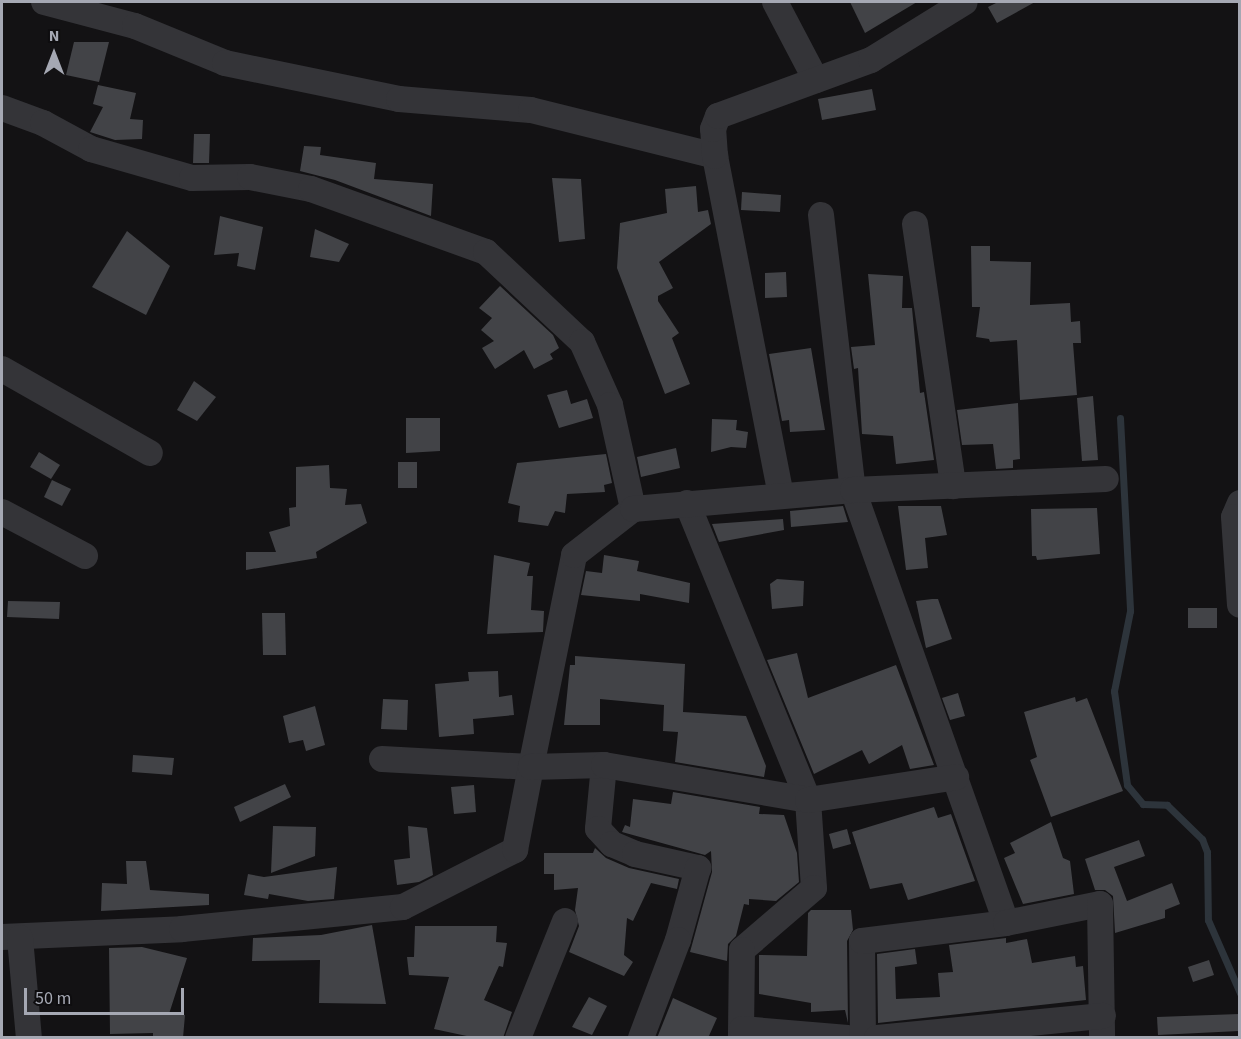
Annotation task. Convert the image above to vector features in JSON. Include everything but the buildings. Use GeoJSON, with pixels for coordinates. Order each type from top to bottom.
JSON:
{"type":"FeatureCollection","features":[{"type":"Feature","properties":{"kind":"street"},"geometry":{"type":"LineString","coordinates":[[44,2],[135,26],[225,63],[399,99],[531,110],[715,156]]}},
{"type":"Feature","properties":{"kind":"street"},"geometry":{"type":"LineString","coordinates":[[775,2],[816,80]]}},
{"type":"Feature","properties":{"kind":"street"},"geometry":{"type":"LineString","coordinates":[[781,496],[715,156],[713,129],[718,116],[871,60],[939,9],[965,2]]}},
{"type":"Feature","properties":{"kind":"street"},"geometry":{"type":"LineString","coordinates":[[2,108],[43,123],[91,149],[192,178],[250,177],[311,189],[486,252],[582,342],[610,405],[633,509]]}},
{"type":"Feature","properties":{"kind":"street"},"geometry":{"type":"LineString","coordinates":[[821,215],[853,490],[1006,923]]}},
{"type":"Feature","properties":{"kind":"street"},"geometry":{"type":"LineString","coordinates":[[915,224],[953,486]]}},
{"type":"Feature","properties":{"kind":"street"},"geometry":{"type":"LineString","coordinates":[[2,369],[150,453]]}},
{"type":"Feature","properties":{"kind":"street"},"geometry":{"type":"LineString","coordinates":[[29,1038],[11,938],[182,929],[403,907],[515,850],[574,555],[633,509],[853,490],[1106,479]]}},
{"type":"Feature","properties":{"kind":"street"},"geometry":{"type":"LineString","coordinates":[[687,503],[808,800],[814,888],[742,950],[741,1033],[848,1038]]}},
{"type":"Feature","properties":{"kind":"street"},"geometry":{"type":"LineString","coordinates":[[1239,503],[1234,517],[1239,605]]}},
{"type":"Feature","properties":{"kind":"street"},"geometry":{"type":"LineString","coordinates":[[2,512],[86,556]]}},
{"type":"Feature","properties":{"kind":"street"},"geometry":{"type":"LineString","coordinates":[[382,759],[531,767],[604,765],[808,800],[956,777]]}},
{"type":"Feature","properties":{"kind":"street"},"geometry":{"type":"LineString","coordinates":[[604,765],[598,829],[612,843],[635,855],[698,868],[678,940],[641,1038]]}},
{"type":"Feature","properties":{"kind":"street"},"geometry":{"type":"LineString","coordinates":[[863,1038],[862,942],[1006,923],[1100,904],[1102,1027],[877,1038]]}},
{"type":"Feature","properties":{"kind":"street"},"geometry":{"type":"LineString","coordinates":[[518,1038],[565,921]]}},
{"type":"Feature","properties":{"kind":"waterway"},"geometry":{"type":"LineString","coordinates":[[1120,418],[1130,611],[1114,691],[1127,785],[1143,804],[1167,805],[1202,839],[1207,852],[1208,920],[1240,993]]}}]}
